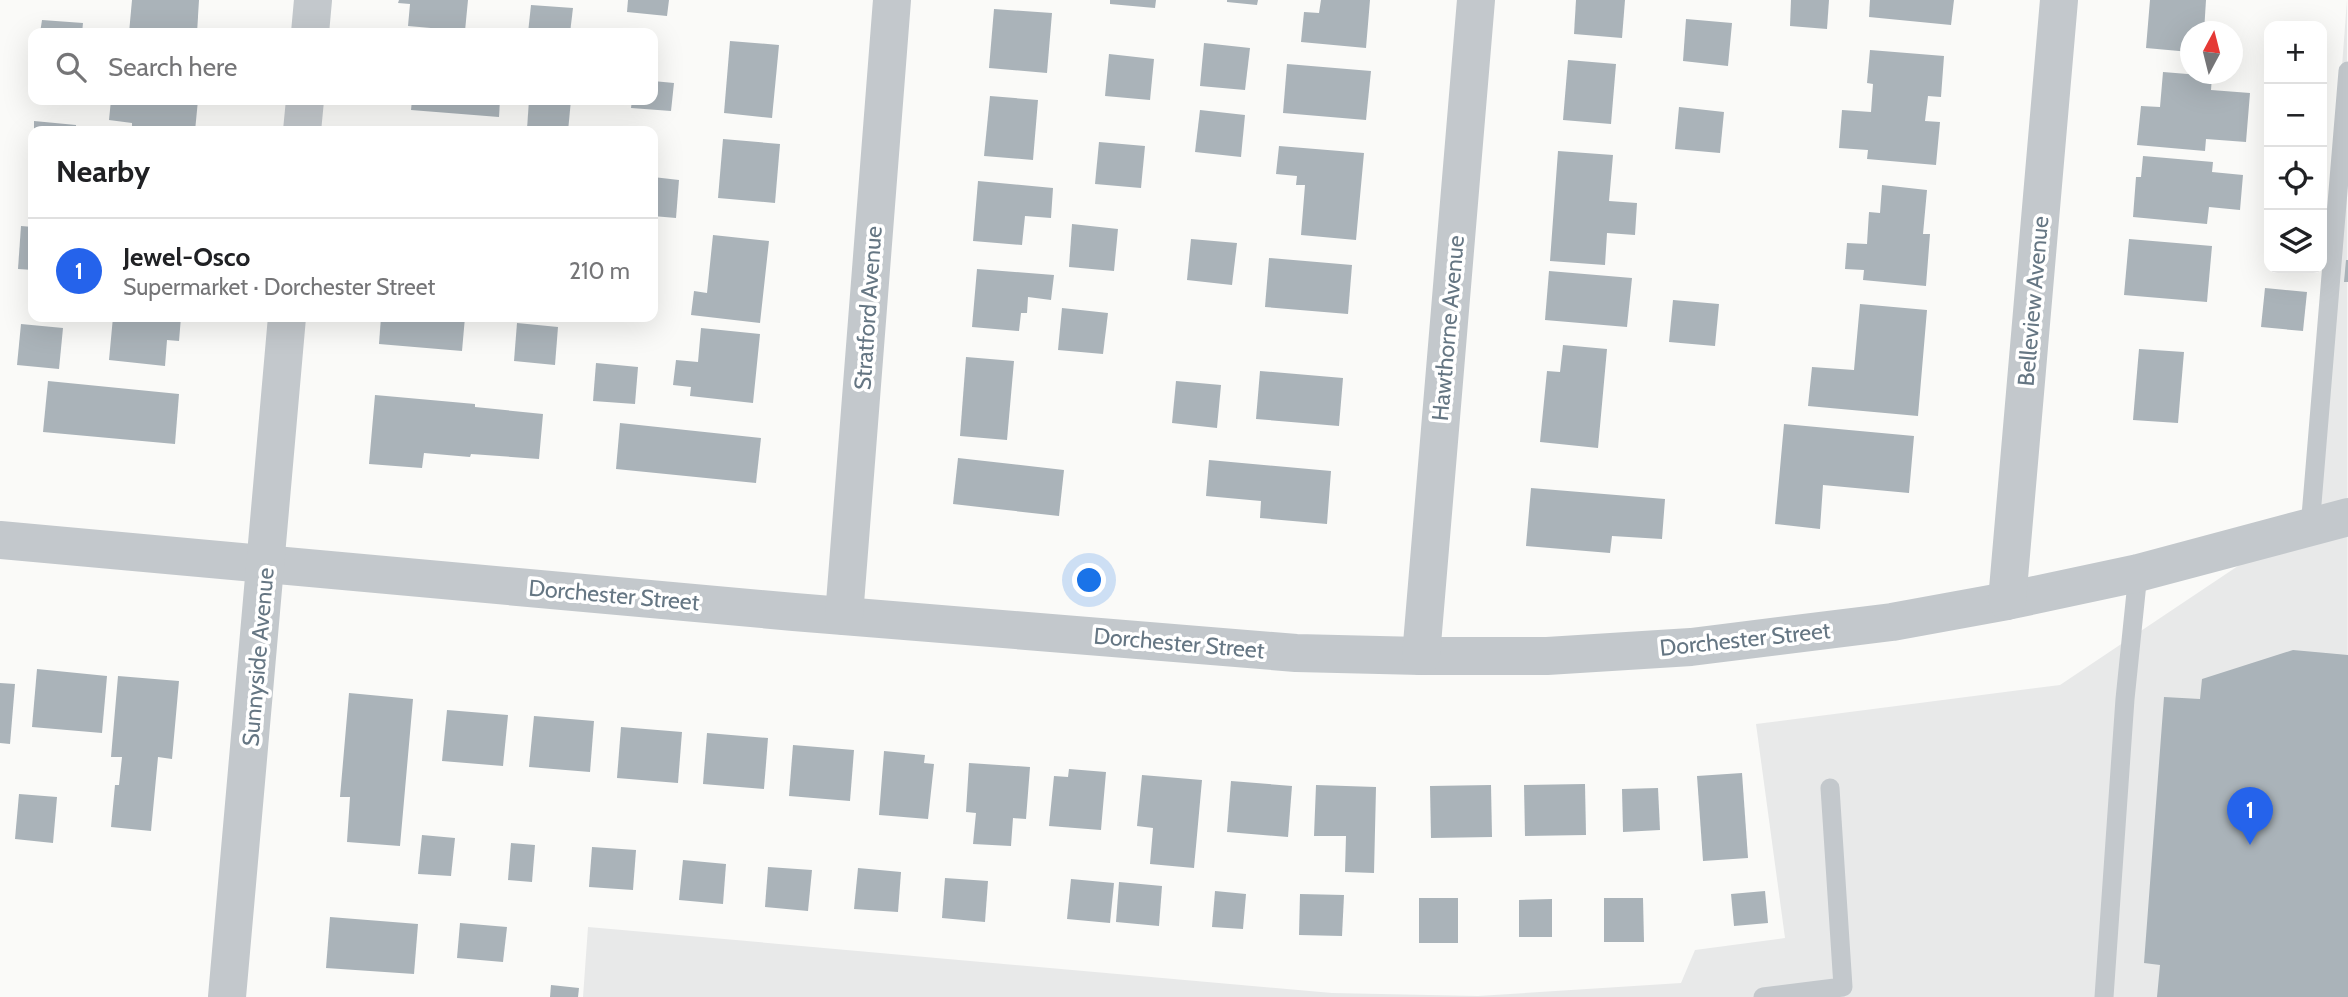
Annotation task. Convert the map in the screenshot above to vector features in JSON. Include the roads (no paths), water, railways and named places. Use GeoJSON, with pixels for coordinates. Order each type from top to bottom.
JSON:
{"type":"FeatureCollection","features":[{"type":"Feature","properties":{"kind":"street"},"geometry":{"type":"LineString","coordinates":[[310,28],[313,0]]}},
{"type":"Feature","properties":{"kind":"street","name":"Stratford Avenue"},"geometry":{"type":"LineString","coordinates":[[844,616],[892,0]]}},
{"type":"Feature","properties":{"kind":"street","name":"Hawthorne Avenue"},"geometry":{"type":"LineString","coordinates":[[1420,656],[1476,0]]}},
{"type":"Feature","properties":{"kind":"street","name":"Belleview Avenue"},"geometry":{"type":"LineString","coordinates":[[2007,601],[2059,0]]}},
{"type":"Feature","properties":{"kind":"street"},"geometry":{"type":"LineString","coordinates":[[302,126],[305,105]]}},
{"type":"Feature","properties":{"kind":"street","name":"Sunnyside Avenue"},"geometry":{"type":"LineString","coordinates":[[227,997],[287,322]]}},
{"type":"Feature","properties":{"kind":"street","name":"Dorchester Street"},"geometry":{"type":"LineString","coordinates":[[0,540],[844,616],[1296,653],[1547,656],[1691,647],[1892,622],[2138,573],[2348,517]]}},
{"type":"Feature","properties":{"kind":"lane"},"geometry":{"type":"LineString","coordinates":[[2310,528],[2348,71]]}},
{"type":"Feature","properties":{"kind":"lane"},"geometry":{"type":"LineString","coordinates":[[2104,997],[2125,699],[2138,573]]}},
{"type":"Feature","properties":{"kind":"lane"},"geometry":{"type":"LineString","coordinates":[[1763,997],[1843,988],[1830,788]]}},
{"type":"Feature","properties":{"kind":"place","name":"Jewel-Osco"},"geometry":{"type":"Point","coordinates":[2250,845]}}]}
